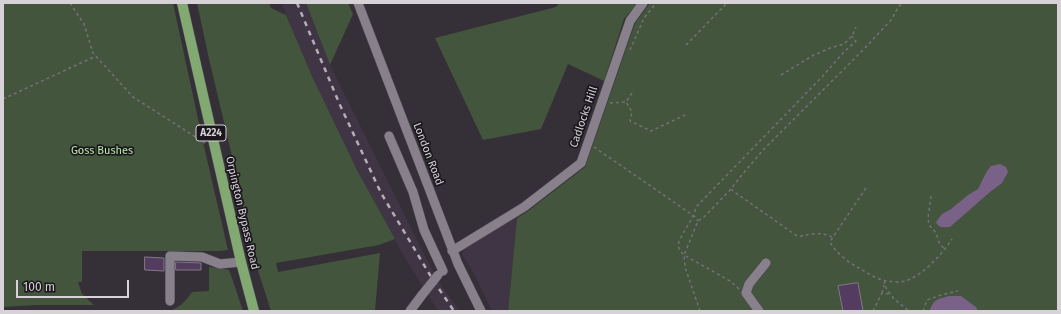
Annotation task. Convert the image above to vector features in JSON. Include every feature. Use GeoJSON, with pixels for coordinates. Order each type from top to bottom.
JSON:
{"type":"FeatureCollection","features":[{"type":"Feature","properties":{"kind":"main road","name":"Orpington Bypass Road"},"geometry":{"type":"LineString","coordinates":[[182,3],[241,262],[254,311]]}},
{"type":"Feature","properties":{"kind":"street","name":"London Road"},"geometry":{"type":"LineString","coordinates":[[358,3],[452,251],[481,311]]}},
{"type":"Feature","properties":{"kind":"street","name":"Cadlocks Hill"},"geometry":{"type":"LineString","coordinates":[[452,251],[524,208],[581,163],[630,21],[643,3]]}},
{"type":"Feature","properties":{"kind":"street"},"geometry":{"type":"LineString","coordinates":[[390,136],[413,192],[424,230],[441,273]]}},
{"type":"Feature","properties":{"kind":"street"},"geometry":{"type":"LineString","coordinates":[[170,301],[170,256],[202,257],[220,264],[241,262]]}},
{"type":"Feature","properties":{"kind":"street"},"geometry":{"type":"LineString","coordinates":[[760,311],[746,294],[749,284],[766,263]]}},
{"type":"Feature","properties":{"kind":"street"},"geometry":{"type":"LineString","coordinates":[[410,311],[441,273],[458,264]]}},
{"type":"Feature","properties":{"kind":"path"},"geometry":{"type":"LineString","coordinates":[[70,3],[84,24],[93,53],[133,97],[215,149]]}},
{"type":"Feature","properties":{"kind":"path"},"geometry":{"type":"LineString","coordinates":[[629,50],[644,18],[656,3]]}},
{"type":"Feature","properties":{"kind":"path"},"geometry":{"type":"LineString","coordinates":[[686,45],[727,3]]}},
{"type":"Feature","properties":{"kind":"path"},"geometry":{"type":"LineString","coordinates":[[700,311],[685,267],[684,255],[698,221],[704,217],[731,189],[764,150],[868,45],[891,20],[899,6],[904,3]]}},
{"type":"Feature","properties":{"kind":"path"},"geometry":{"type":"LineString","coordinates":[[781,75],[812,56],[844,44],[852,36],[856,27]]}},
{"type":"Feature","properties":{"kind":"path"},"geometry":{"type":"LineString","coordinates":[[746,294],[730,281],[684,255],[680,251],[678,245],[680,237],[694,216],[696,207],[821,78],[844,51],[856,41],[852,36]]}},
{"type":"Feature","properties":{"kind":"path"},"geometry":{"type":"LineString","coordinates":[[3,99],[96,56]]}},
{"type":"Feature","properties":{"kind":"path"},"geometry":{"type":"LineString","coordinates":[[626,102],[632,93]]}},
{"type":"Feature","properties":{"kind":"path"},"geometry":{"type":"LineString","coordinates":[[612,97],[610,103],[626,102]]}},
{"type":"Feature","properties":{"kind":"path"},"geometry":{"type":"LineString","coordinates":[[626,102],[632,112],[630,121],[651,131],[685,115]]}},
{"type":"Feature","properties":{"kind":"path"},"geometry":{"type":"LineString","coordinates":[[588,143],[694,216],[698,221]]}},
{"type":"Feature","properties":{"kind":"path"},"geometry":{"type":"LineString","coordinates":[[866,188],[830,242],[848,262],[885,281],[901,282],[908,280],[919,273],[945,249],[952,239]]}},
{"type":"Feature","properties":{"kind":"path"},"geometry":{"type":"LineString","coordinates":[[731,189],[733,192],[797,236],[800,237],[813,234],[826,234],[833,237]]}},
{"type":"Feature","properties":{"kind":"path"},"geometry":{"type":"LineString","coordinates":[[931,196],[928,218],[929,225],[936,233],[940,245],[945,249]]}},
{"type":"Feature","properties":{"kind":"path"},"geometry":{"type":"LineString","coordinates":[[873,311],[882,293],[885,281]]}},
{"type":"Feature","properties":{"kind":"path"},"geometry":{"type":"LineString","coordinates":[[884,285],[894,299],[909,311]]}},
{"type":"Feature","properties":{"kind":"path"},"geometry":{"type":"LineString","coordinates":[[923,311],[927,300],[958,291]]}},
{"type":"Feature","properties":{"kind":"path"},"geometry":{"type":"LineString","coordinates":[[882,293],[891,294]]}},
{"type":"Feature","properties":{"kind":"shaded area"},"geometry":{"type":"Polygon","coordinates":[[[282,3],[306,3],[330,65],[426,258],[443,288],[460,311],[438,311],[406,260],[357,170],[312,76],[282,3]]]}},
{"type":"Feature","properties":{"kind":"shaded area"},"geometry":{"type":"Polygon","coordinates":[[[1000,164],[1006,167],[1008,172],[1002,183],[950,227],[938,226],[936,222],[942,214],[978,189],[991,166],[1000,164]]]}},
{"type":"Feature","properties":{"kind":"shaded area"},"geometry":{"type":"Polygon","coordinates":[[[517,218],[508,311],[492,311],[475,276],[462,254],[466,244],[517,218]]]}},
{"type":"Feature","properties":{"kind":"shaded area"},"geometry":{"type":"Polygon","coordinates":[[[949,296],[961,296],[976,307],[978,311],[930,310],[937,300],[949,296]]]}},
{"type":"Feature","properties":{"kind":"green space","name":"Goss Bushes"},"geometry":{"type":"Polygon","coordinates":[[[3,3],[173,3],[228,250],[82,251],[82,282],[78,282],[82,294],[94,305],[35,305],[3,307],[3,3]]]}},
{"type":"Feature","properties":{"kind":"green space"},"geometry":{"type":"Polygon","coordinates":[[[197,3],[269,3],[271,8],[286,15],[312,76],[357,170],[395,239],[379,245],[276,263],[278,272],[380,253],[375,311],[271,311],[253,255],[197,3]]]}},
{"type":"Feature","properties":{"kind":"green space"},"geometry":{"type":"Polygon","coordinates":[[[306,3],[348,3],[353,14],[330,65],[306,3]]]}},
{"type":"Feature","properties":{"kind":"green space"},"geometry":{"type":"Polygon","coordinates":[[[559,3],[638,3],[624,19],[604,81],[568,64],[541,129],[483,140],[435,38],[556,7],[559,3]]]}},
{"type":"Feature","properties":{"kind":"green space"},"geometry":{"type":"Polygon","coordinates":[[[650,3],[1058,3],[1058,311],[508,311],[517,218],[585,167],[635,23],[650,3]]]}},
{"type":"Feature","properties":{"kind":"green space"},"geometry":{"type":"Polygon","coordinates":[[[209,267],[229,270],[243,311],[169,311],[182,304],[192,292],[209,291],[209,267]]]}},
{"type":"Feature","properties":{"kind":"building"},"geometry":{"type":"Polygon","coordinates":[[[145,257],[164,258],[164,271],[145,270],[145,257]]]}},
{"type":"Feature","properties":{"kind":"building"},"geometry":{"type":"Polygon","coordinates":[[[176,262],[201,263],[201,270],[176,270],[176,262]]]}},
{"type":"Feature","properties":{"kind":"building"},"geometry":{"type":"Polygon","coordinates":[[[858,283],[863,311],[843,311],[838,286],[858,283]]]}},
{"type":"Feature","properties":{"kind":"railway"},"geometry":{"type":"LineString","coordinates":[[297,3],[340,105],[381,193],[433,280],[454,311]]}}]}
